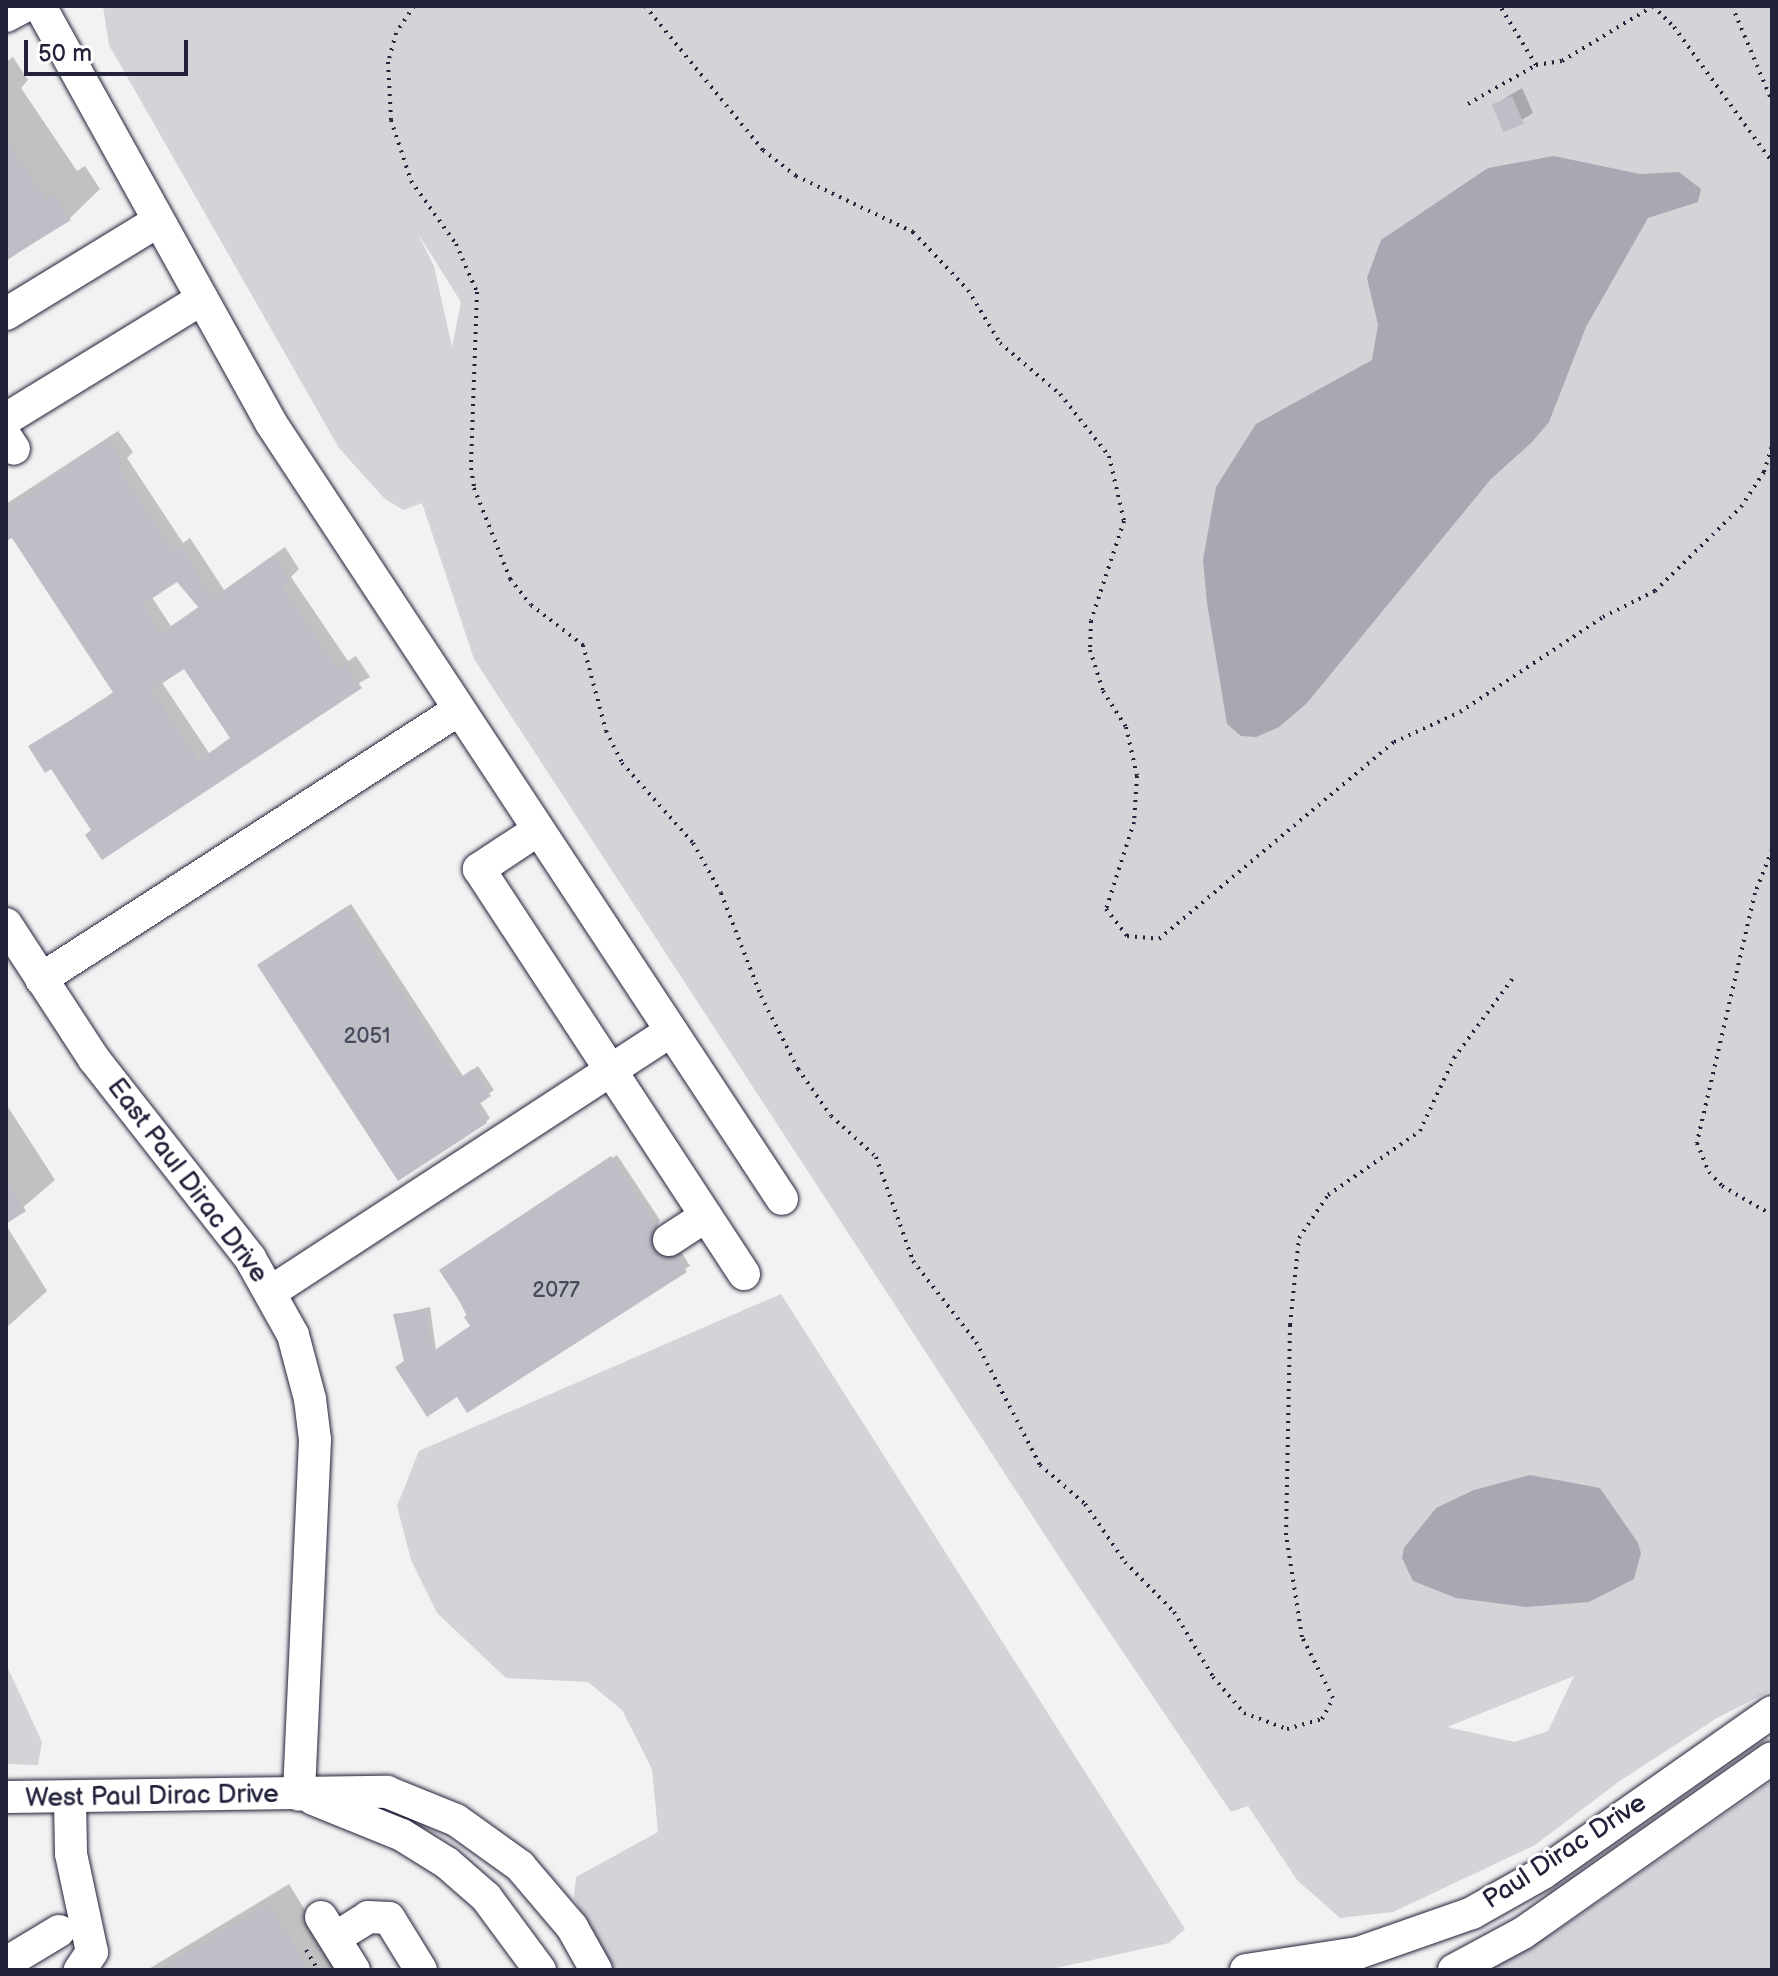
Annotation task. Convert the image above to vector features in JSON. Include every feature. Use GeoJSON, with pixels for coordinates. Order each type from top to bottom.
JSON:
{"type":"FeatureCollection","features":[{"type":"Feature","properties":{"kind":"street"},"geometry":{"type":"LineString","coordinates":[[6,16],[25,6]]}},
{"type":"Feature","properties":{"kind":"street"},"geometry":{"type":"LineString","coordinates":[[40,6],[200,300],[276,432],[782,1199]]}},
{"type":"Feature","properties":{"kind":"street"},"geometry":{"type":"LineString","coordinates":[[6,314],[157,222]]}},
{"type":"Feature","properties":{"kind":"street"},"geometry":{"type":"LineString","coordinates":[[9,435],[200,300]]}},
{"type":"Feature","properties":{"kind":"street"},"geometry":{"type":"LineString","coordinates":[[41,979],[459,710]]}},
{"type":"Feature","properties":{"kind":"street"},"geometry":{"type":"LineString","coordinates":[[538,830],[479,869],[744,1274]]}},
{"type":"Feature","properties":{"kind":"street","name":"East Paul Dirac Drive"},"geometry":{"type":"LineString","coordinates":[[9,938],[41,979],[103,1071],[272,1291],[304,1370],[315,1440],[299,1795]]}},
{"type":"Feature","properties":{"kind":"street"},"geometry":{"type":"LineString","coordinates":[[272,1291],[671,1031]]}},
{"type":"Feature","properties":{"kind":"street"},"geometry":{"type":"LineString","coordinates":[[669,1240],[706,1216]]}},
{"type":"Feature","properties":{"kind":"street","name":"Paul Dirac Drive"},"geometry":{"type":"LineString","coordinates":[[1246,1970],[1358,1953],[1472,1913],[1543,1873],[1772,1712]]}},
{"type":"Feature","properties":{"kind":"street","name":"Paul Dirac Drive"},"geometry":{"type":"LineString","coordinates":[[1454,1970],[1523,1933],[1772,1758]]}},
{"type":"Feature","properties":{"kind":"street"},"geometry":{"type":"LineString","coordinates":[[299,1795],[387,1792],[456,1820],[489,1840],[547,1894],[596,1970]]}},
{"type":"Feature","properties":{"kind":"street"},"geometry":{"type":"LineString","coordinates":[[299,1795],[369,1819],[447,1863],[486,1897],[540,1970]]}},
{"type":"Feature","properties":{"kind":"street","name":"West Paul Dirac Drive"},"geometry":{"type":"LineString","coordinates":[[6,1797],[70,1800],[299,1795]]}},
{"type":"Feature","properties":{"kind":"street"},"geometry":{"type":"LineString","coordinates":[[70,1800],[71,1854],[92,1952],[80,1970]]}},
{"type":"Feature","properties":{"kind":"street"},"geometry":{"type":"LineString","coordinates":[[354,1970],[321,1935],[368,1917],[389,1918],[421,1970]]}},
{"type":"Feature","properties":{"kind":"street"},"geometry":{"type":"LineString","coordinates":[[6,1963],[59,1931]]}},
{"type":"Feature","properties":{"kind":"path"},"geometry":{"type":"LineString","coordinates":[[414,6],[396,33],[388,62],[391,120],[411,181],[456,244],[477,292],[472,478],[510,579],[531,605],[583,645],[606,731],[622,763],[693,843],[721,893],[761,996],[798,1069],[831,1116],[876,1157],[913,1261],[976,1342],[1040,1465],[1085,1504],[1125,1562],[1174,1612],[1213,1677],[1244,1713],[1287,1729],[1322,1719],[1333,1698],[1302,1637],[1286,1535],[1290,1325],[1299,1238],[1328,1195],[1420,1131],[1454,1058],[1513,978]]}},
{"type":"Feature","properties":{"kind":"path"},"geometry":{"type":"LineString","coordinates":[[645,6],[763,150],[796,176],[913,232],[968,290],[1000,343],[1060,394],[1109,456],[1124,521],[1091,621],[1090,650],[1103,691],[1126,727],[1137,776],[1134,822],[1106,909],[1127,936],[1159,939],[1394,742],[1460,712],[1603,617],[1655,591],[1741,507],[1764,472],[1772,445]]}},
{"type":"Feature","properties":{"kind":"path"},"geometry":{"type":"LineString","coordinates":[[1500,6],[1536,65]]}},
{"type":"Feature","properties":{"kind":"path"},"geometry":{"type":"LineString","coordinates":[[1468,104],[1536,65],[1562,61],[1653,6],[1674,27],[1772,162]]}},
{"type":"Feature","properties":{"kind":"path"},"geometry":{"type":"LineString","coordinates":[[1732,6],[1772,101]]}},
{"type":"Feature","properties":{"kind":"path"},"geometry":{"type":"LineString","coordinates":[[1772,850],[1755,893],[1697,1143],[1709,1172],[1722,1186],[1772,1215]]}},
{"type":"Feature","properties":{"kind":"path"},"geometry":{"type":"LineString","coordinates":[[318,1970],[321,1935]]}},
{"type":"Feature","properties":{"kind":"shaded area"},"geometry":{"type":"Polygon","coordinates":[[[103,6],[1772,6],[1772,1690],[1717,1718],[1621,1780],[1535,1845],[1393,1912],[1340,1918],[1297,1880],[1248,1806],[1231,1812],[1071,1575],[474,659],[422,503],[403,510],[384,498],[339,448],[109,45],[103,6]],[[417,232],[434,266],[452,347],[461,302],[417,232]],[[1574,1676],[1447,1727],[1515,1742],[1548,1731],[1574,1676]]]}},
{"type":"Feature","properties":{"kind":"shaded area"},"geometry":{"type":"Polygon","coordinates":[[[1554,156],[1640,174],[1679,172],[1701,189],[1698,202],[1648,218],[1586,327],[1549,422],[1532,442],[1491,479],[1307,703],[1279,727],[1256,737],[1241,736],[1227,724],[1207,603],[1203,560],[1216,487],[1256,424],[1372,360],[1378,325],[1367,278],[1381,240],[1488,168],[1554,156]]]}},
{"type":"Feature","properties":{"kind":"shaded area"},"geometry":{"type":"Polygon","coordinates":[[[781,1294],[1185,1929],[1169,1943],[1047,1970],[612,1970],[574,1898],[576,1877],[658,1832],[652,1769],[622,1710],[588,1682],[506,1678],[437,1613],[411,1560],[397,1506],[419,1451],[781,1294]]]}},
{"type":"Feature","properties":{"kind":"shaded area"},"geometry":{"type":"Polygon","coordinates":[[[1530,1475],[1600,1488],[1638,1543],[1641,1553],[1634,1579],[1589,1602],[1526,1607],[1456,1598],[1413,1581],[1402,1558],[1404,1548],[1436,1508],[1474,1490],[1530,1475]]]}},
{"type":"Feature","properties":{"kind":"shaded area"},"geometry":{"type":"Polygon","coordinates":[[[6,1664],[42,1742],[38,1765],[6,1764],[6,1664]]]}},
{"type":"Feature","properties":{"kind":"shaded area"},"geometry":{"type":"Polygon","coordinates":[[[1772,1781],[1772,1970],[1488,1970],[1555,1932],[1772,1781]]]}},
{"type":"Feature","properties":{"kind":"building"},"geometry":{"type":"Polygon","coordinates":[[[1512,96],[1524,124],[1503,132],[1492,105],[1512,96]]]}},
{"type":"Feature","properties":{"kind":"building"},"geometry":{"type":"Polygon","coordinates":[[[6,139],[47,199],[54,194],[71,220],[6,260],[6,139]]]}},
{"type":"Feature","properties":{"kind":"building"},"geometry":{"type":"Polygon","coordinates":[[[108,439],[124,463],[118,468],[173,551],[180,546],[214,598],[274,555],[291,580],[282,586],[337,669],[346,664],[362,688],[102,860],[85,835],[91,830],[51,769],[45,773],[28,746],[114,694],[12,538],[6,541],[6,509],[108,439]],[[177,582],[142,605],[161,634],[199,608],[177,582]],[[184,669],[152,690],[199,761],[230,738],[184,669]]]}},
{"type":"Feature","properties":{"kind":"building"},"geometry":{"type":"Polygon","coordinates":[[[346,907],[458,1079],[473,1069],[491,1096],[476,1106],[487,1123],[398,1181],[257,965],[346,907]]]}},
{"type":"Feature","properties":{"kind":"building"},"geometry":{"type":"Polygon","coordinates":[[[611,1156],[657,1226],[650,1240],[654,1251],[661,1257],[677,1257],[687,1272],[467,1413],[457,1397],[427,1417],[395,1367],[404,1361],[393,1314],[426,1310],[432,1352],[470,1326],[464,1317],[468,1314],[439,1270],[611,1156]]]}},
{"type":"Feature","properties":{"kind":"building"},"geometry":{"type":"Polygon","coordinates":[[[6,1180],[26,1211],[6,1224],[6,1180]]]}},
{"type":"Feature","properties":{"kind":"building"},"geometry":{"type":"Polygon","coordinates":[[[269,1903],[309,1970],[157,1970],[269,1903]]]}}]}
